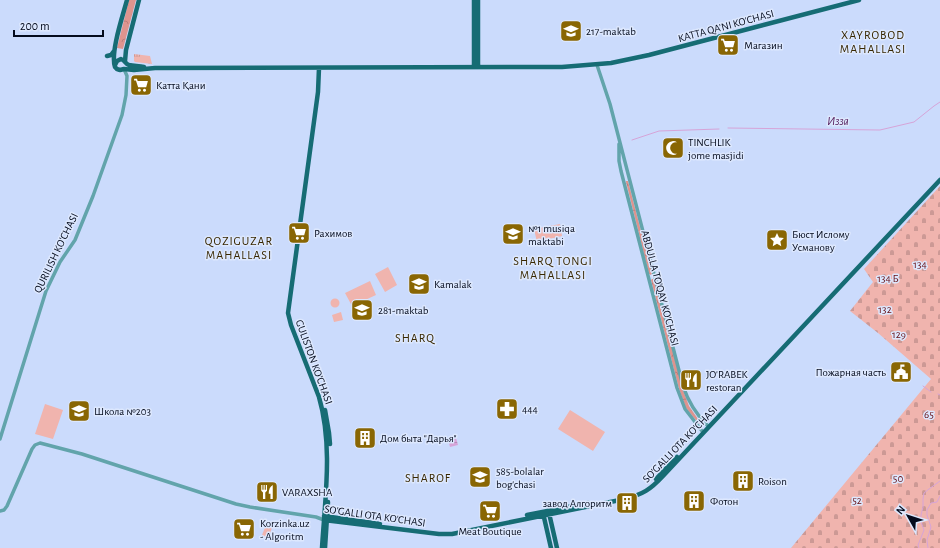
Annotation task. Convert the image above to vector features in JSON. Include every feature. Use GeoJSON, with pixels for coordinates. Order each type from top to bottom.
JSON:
{"type":"FeatureCollection","features":[{"type":"Feature","properties":{"kind":"main road"},"geometry":{"type":"LineString","coordinates":[[127,0],[114,51],[115,65],[118,70],[155,68]]}},
{"type":"Feature","properties":{"kind":"main road"},"geometry":{"type":"LineString","coordinates":[[124,69],[126,62],[126,50],[139,0]]}},
{"type":"Feature","properties":{"kind":"main road"},"geometry":{"type":"LineString","coordinates":[[474,0],[476,67]]}},
{"type":"Feature","properties":{"kind":"main road"},"geometry":{"type":"LineString","coordinates":[[476,67],[478,0]]}},
{"type":"Feature","properties":{"kind":"main road","name":"KATTA QA'NI KO'CHASI"},"geometry":{"type":"LineString","coordinates":[[155,68],[524,68],[597,65],[648,55],[859,0]]}},
{"type":"Feature","properties":{"kind":"main road"},"geometry":{"type":"LineString","coordinates":[[107,56],[111,55],[114,51]]}},
{"type":"Feature","properties":{"kind":"main road"},"geometry":{"type":"LineString","coordinates":[[115,65],[119,60],[123,60],[129,65],[155,68]]}},
{"type":"Feature","properties":{"kind":"main road","name":"GULISTON KO'CHASI"},"geometry":{"type":"LineString","coordinates":[[319,68],[318,92],[288,310],[294,334],[314,382],[322,406],[327,449],[325,548]]}},
{"type":"Feature","properties":{"kind":"main road","name":"SO'GALLI OTA KO'CHASI"},"geometry":{"type":"LineString","coordinates":[[325,518],[446,531],[470,528],[543,513],[625,499],[644,492],[659,481],[708,426],[940,177]]}},
{"type":"Feature","properties":{"kind":"main road","name":"SO'GALLI OTA KO'CHASI"},"geometry":{"type":"LineString","coordinates":[[708,426],[940,180]]}},
{"type":"Feature","properties":{"kind":"main road","name":"GULISTON KO'CHASI"},"geometry":{"type":"LineString","coordinates":[[290,302],[294,325],[322,396],[328,424],[330,457],[322,548]]}},
{"type":"Feature","properties":{"kind":"main road"},"geometry":{"type":"LineString","coordinates":[[549,512],[557,548]]}},
{"type":"Feature","properties":{"kind":"main road"},"geometry":{"type":"LineString","coordinates":[[543,513],[551,548]]}},
{"type":"Feature","properties":{"kind":"street","name":"ABDULLA TO'QAY KO'CHASI"},"geometry":{"type":"LineString","coordinates":[[597,65],[608,97],[630,179],[683,386],[691,405],[708,426]]}},
{"type":"Feature","properties":{"kind":"street","name":"QURILISH KO'CHASI"},"geometry":{"type":"LineString","coordinates":[[0,438],[46,292],[60,262],[75,240],[93,196],[122,115],[126,95],[127,76],[124,69]]}},
{"type":"Feature","properties":{"kind":"street"},"geometry":{"type":"LineString","coordinates":[[127,76],[131,70]]}},
{"type":"Feature","properties":{"kind":"street","name":"ABDULLA TO'QAY KO'CHASI"},"geometry":{"type":"LineString","coordinates":[[619,141],[619,161],[623,180],[679,395],[685,409],[703,432]]}},
{"type":"Feature","properties":{"kind":"street"},"geometry":{"type":"LineString","coordinates":[[623,180],[626,178],[630,179]]}},
{"type":"Feature","properties":{"kind":"street"},"geometry":{"type":"LineString","coordinates":[[648,277],[655,275]]}},
{"type":"Feature","properties":{"kind":"street"},"geometry":{"type":"LineString","coordinates":[[698,426],[701,425],[703,421]]}},
{"type":"Feature","properties":{"kind":"street","name":"SO'GALLI OTA KO'CHASI"},"geometry":{"type":"LineString","coordinates":[[1,511],[7,506],[32,449],[40,443],[82,454],[236,504],[325,518]]}},
{"type":"Feature","properties":{"kind":"green space"},"geometry":{"type":"Polygon","coordinates":[[[129,0],[136,0],[123,49],[117,48],[129,0]]]}},
{"type":"Feature","properties":{"kind":"green space"},"geometry":{"type":"Polygon","coordinates":[[[134,54],[150,56],[152,64],[135,62],[134,54]]]}},
{"type":"Feature","properties":{"kind":"green space"},"geometry":{"type":"Polygon","coordinates":[[[626,181],[628,181],[652,273],[651,275],[649,274],[626,181]]]}},
{"type":"Feature","properties":{"kind":"green space"},"geometry":{"type":"Polygon","coordinates":[[[940,186],[940,548],[791,548],[931,379],[850,311],[873,282],[864,269],[940,186]]]}},
{"type":"Feature","properties":{"kind":"green space"},"geometry":{"type":"Polygon","coordinates":[[[560,224],[562,236],[537,242],[534,229],[560,224]]]}},
{"type":"Feature","properties":{"kind":"green space"},"geometry":{"type":"Polygon","coordinates":[[[388,267],[397,285],[385,292],[375,274],[388,267]]]}},
{"type":"Feature","properties":{"kind":"green space"},"geometry":{"type":"Polygon","coordinates":[[[654,279],[683,390],[689,406],[700,422],[699,424],[686,408],[679,389],[651,280],[654,279]]]}},
{"type":"Feature","properties":{"kind":"green space"},"geometry":{"type":"Polygon","coordinates":[[[370,281],[376,295],[352,306],[345,293],[370,281]]]}},
{"type":"Feature","properties":{"kind":"green space"},"geometry":{"type":"Polygon","coordinates":[[[335,298],[340,303],[335,308],[330,303],[335,298]]]}},
{"type":"Feature","properties":{"kind":"green space"},"geometry":{"type":"Polygon","coordinates":[[[341,312],[343,320],[334,322],[332,315],[341,312]]]}},
{"type":"Feature","properties":{"kind":"green space"},"geometry":{"type":"Polygon","coordinates":[[[45,404],[63,410],[53,439],[35,434],[45,404]]]}},
{"type":"Feature","properties":{"kind":"green space"},"geometry":{"type":"Polygon","coordinates":[[[570,410],[605,432],[593,451],[558,429],[570,410]]]}},
{"type":"Feature","properties":{"kind":"green space"},"geometry":{"type":"Polygon","coordinates":[[[266,525],[272,528],[268,538],[262,535],[266,525]]]}},
{"type":"Feature","properties":{"kind":"shaded area"},"geometry":{"type":"Polygon","coordinates":[[[456,438],[458,445],[450,447],[448,439],[456,438]]]}},
{"type":"Feature","properties":{"kind":"waterway","name":"Изза"},"geometry":{"type":"LineString","coordinates":[[728,128],[880,130],[914,122],[940,102]]}},
{"type":"Feature","properties":{"kind":"waterway","name":"Изза"},"geometry":{"type":"LineString","coordinates":[[632,140],[659,131],[719,129]]}},
{"type":"Feature","properties":{"kind":"waterway"},"geometry":{"type":"LineString","coordinates":[[923,386],[931,392]]}},
{"type":"Feature","properties":{"kind":"waterway"},"geometry":{"type":"LineString","coordinates":[[919,548],[918,545],[924,530],[921,522],[924,493],[940,481]]}},
{"type":"Feature","properties":{"kind":"waterway"},"geometry":{"type":"LineString","coordinates":[[928,548],[927,540],[931,527],[927,510],[931,503],[937,502],[940,496]]}},
{"type":"Feature","properties":{"kind":"place","name":"217-maktab"},"geometry":{"type":"Point","coordinates":[571,31]}},
{"type":"Feature","properties":{"kind":"place","name":"Магазин"},"geometry":{"type":"Point","coordinates":[728,45]}},
{"type":"Feature","properties":{"kind":"place","name":"Катта Қани"},"geometry":{"type":"Point","coordinates":[141,85]}},
{"type":"Feature","properties":{"kind":"place","name":"TINCHLIK jome masjidi"},"geometry":{"type":"Point","coordinates":[673,148]}},
{"type":"Feature","properties":{"kind":"place","name":"Рахимов"},"geometry":{"type":"Point","coordinates":[299,233]}},
{"type":"Feature","properties":{"kind":"place","name":"№1 musiqa maktabi"},"geometry":{"type":"Point","coordinates":[513,234]}},
{"type":"Feature","properties":{"kind":"place","name":"Бюст Ислому Усманову"},"geometry":{"type":"Point","coordinates":[777,240]}},
{"type":"Feature","properties":{"kind":"place","name":"Kamalak"},"geometry":{"type":"Point","coordinates":[419,284]}},
{"type":"Feature","properties":{"kind":"place","name":"281-maktab"},"geometry":{"type":"Point","coordinates":[362,310]}},
{"type":"Feature","properties":{"kind":"place","name":"Пожарная часть"},"geometry":{"type":"Point","coordinates":[901,372]}},
{"type":"Feature","properties":{"kind":"place","name":"JO'RABEK restoran"},"geometry":{"type":"Point","coordinates":[691,380]}},
{"type":"Feature","properties":{"kind":"place","name":"444"},"geometry":{"type":"Point","coordinates":[507,409]}},
{"type":"Feature","properties":{"kind":"place","name":"Школа №203"},"geometry":{"type":"Point","coordinates":[79,411]}},
{"type":"Feature","properties":{"kind":"place","name":"Дом быта \"Дарья\""},"geometry":{"type":"Point","coordinates":[365,438]}},
{"type":"Feature","properties":{"kind":"place","name":"585-bolalar bog'chasi"},"geometry":{"type":"Point","coordinates":[480,477]}},
{"type":"Feature","properties":{"kind":"place","name":"Roison"},"geometry":{"type":"Point","coordinates":[743,481]}},
{"type":"Feature","properties":{"kind":"place","name":"VARAXSHA"},"geometry":{"type":"Point","coordinates":[267,492]}},
{"type":"Feature","properties":{"kind":"place","name":"Фотон"},"geometry":{"type":"Point","coordinates":[694,501]}},
{"type":"Feature","properties":{"kind":"place","name":"завод Алгоритм"},"geometry":{"type":"Point","coordinates":[627,503]}},
{"type":"Feature","properties":{"kind":"place","name":"Meat Boutique"},"geometry":{"type":"Point","coordinates":[490,511]}},
{"type":"Feature","properties":{"kind":"place","name":"Korzinka.uz - Algoritm"},"geometry":{"type":"Point","coordinates":[244,529]}},
{"type":"Feature","properties":{"kind":"district","name":"XAYROBOD MAHALLASI"},"geometry":{"type":"Point","coordinates":[873,42]}},
{"type":"Feature","properties":{"kind":"district","name":"QOZIGUZAR MAHALLASI"},"geometry":{"type":"Point","coordinates":[239,248]}},
{"type":"Feature","properties":{"kind":"district","name":"SHARQ TONGI MAHALLASI"},"geometry":{"type":"Point","coordinates":[553,268]}},
{"type":"Feature","properties":{"kind":"district","name":"SHARQ"},"geometry":{"type":"Point","coordinates":[415,338]}},
{"type":"Feature","properties":{"kind":"district","name":"SHAROF"},"geometry":{"type":"Point","coordinates":[428,478]}},
{"type":"Feature","properties":{"kind":"park label","name":"134"},"geometry":{"type":"Point","coordinates":[920,264]}},
{"type":"Feature","properties":{"kind":"park label","name":"134 Б"},"geometry":{"type":"Point","coordinates":[888,278]}},
{"type":"Feature","properties":{"kind":"park label","name":"132"},"geometry":{"type":"Point","coordinates":[885,309]}},
{"type":"Feature","properties":{"kind":"park label","name":"129"},"geometry":{"type":"Point","coordinates":[899,334]}},
{"type":"Feature","properties":{"kind":"park label","name":"65"},"geometry":{"type":"Point","coordinates":[929,414]}},
{"type":"Feature","properties":{"kind":"park label","name":"50"},"geometry":{"type":"Point","coordinates":[898,478]}},
{"type":"Feature","properties":{"kind":"park label","name":"52"},"geometry":{"type":"Point","coordinates":[857,500]}}]}
